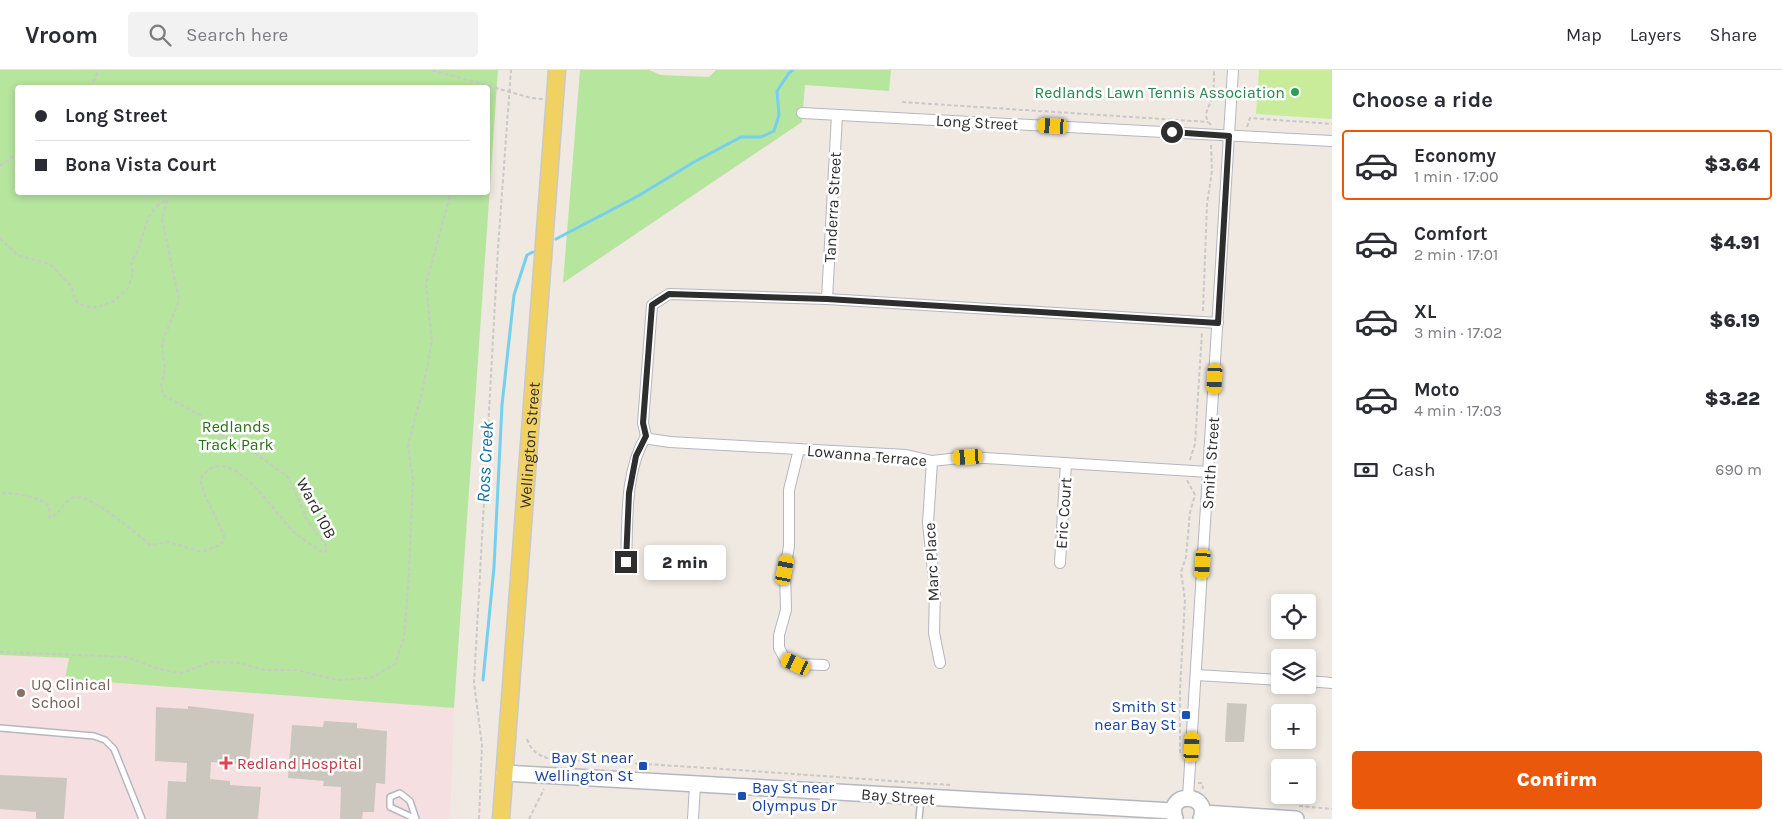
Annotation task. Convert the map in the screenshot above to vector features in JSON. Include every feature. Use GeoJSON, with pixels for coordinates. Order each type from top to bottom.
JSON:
{"type":"FeatureCollection","features":[{"type":"Feature","properties":{"kind":"main road","name":"Wellington Street"},"geometry":{"type":"LineString","coordinates":[[501,819],[557,70]]}},
{"type":"Feature","properties":{"kind":"street","name":"Smith Street"},"geometry":{"type":"LineString","coordinates":[[1189,790],[1233,70]]}},
{"type":"Feature","properties":{"kind":"street","name":"Long Street"},"geometry":{"type":"LineString","coordinates":[[802,113],[1332,142]]}},
{"type":"Feature","properties":{"kind":"street","name":"Tanderra Street"},"geometry":{"type":"LineString","coordinates":[[827,299],[837,115]]}},
{"type":"Feature","properties":{"kind":"street"},"geometry":{"type":"LineString","coordinates":[[626,562],[629,493],[636,456],[646,436],[643,423],[652,305],[669,294],[827,299],[1218,323]]}},
{"type":"Feature","properties":{"kind":"street","name":"Lowanna Terrace"},"geometry":{"type":"LineString","coordinates":[[646,436],[650,439],[670,442],[906,455],[932,461],[968,457],[1209,472]]}},
{"type":"Feature","properties":{"kind":"street"},"geometry":{"type":"LineString","coordinates":[[799,449],[790,490],[790,546],[785,570],[786,610],[779,635],[778,648],[785,659],[796,664],[824,666]]}},
{"type":"Feature","properties":{"kind":"street","name":"Marc Place"},"geometry":{"type":"LineString","coordinates":[[932,461],[928,523],[935,589],[934,633],[940,663]]}},
{"type":"Feature","properties":{"kind":"street","name":"Eric Court"},"geometry":{"type":"LineString","coordinates":[[1060,563],[1066,464]]}},
{"type":"Feature","properties":{"kind":"street"},"geometry":{"type":"LineString","coordinates":[[1196,675],[1271,679]]}},
{"type":"Feature","properties":{"kind":"street"},"geometry":{"type":"LineString","coordinates":[[1316,682],[1332,683]]}},
{"type":"Feature","properties":{"kind":"street","name":"Bay Street"},"geometry":{"type":"LineString","coordinates":[[504,773],[547,777],[921,797],[1174,815]]}},
{"type":"Feature","properties":{"kind":"street"},"geometry":{"type":"LineString","coordinates":[[693,819],[695,785]]}},
{"type":"Feature","properties":{"kind":"street"},"geometry":{"type":"LineString","coordinates":[[1174,815],[1178,801],[1189,790],[1199,802],[1202,816],[1294,812]]}},
{"type":"Feature","properties":{"kind":"lane"},"geometry":{"type":"LineString","coordinates":[[0,728],[94,736],[105,740],[114,749],[142,819]]}},
{"type":"Feature","properties":{"kind":"lane"},"geometry":{"type":"LineString","coordinates":[[400,793],[405,796],[414,809],[416,819],[390,807],[390,797],[400,793]]}},
{"type":"Feature","properties":{"kind":"lane"},"geometry":{"type":"LineString","coordinates":[[918,819],[921,797]]}},
{"type":"Feature","properties":{"kind":"path"},"geometry":{"type":"LineString","coordinates":[[92,85],[99,70]]}},
{"type":"Feature","properties":{"kind":"path"},"geometry":{"type":"LineString","coordinates":[[432,70],[487,85]]}},
{"type":"Feature","properties":{"kind":"path"},"geometry":{"type":"LineString","coordinates":[[479,819],[482,745],[474,684],[498,248],[511,70]]}},
{"type":"Feature","properties":{"kind":"path"},"geometry":{"type":"LineString","coordinates":[[1180,761],[1180,688],[1185,600],[1182,572],[1186,557],[1190,512],[1195,495],[1187,484],[1186,471],[1195,444],[1207,204],[1212,171],[1211,125],[1208,122],[1206,110],[1213,96],[1214,70]]}},
{"type":"Feature","properties":{"kind":"path"},"geometry":{"type":"LineString","coordinates":[[490,86],[531,98],[555,99]]}},
{"type":"Feature","properties":{"kind":"path"},"geometry":{"type":"LineString","coordinates":[[902,102],[1208,122]]}},
{"type":"Feature","properties":{"kind":"path"},"geometry":{"type":"LineString","coordinates":[[1244,136],[1250,118],[1332,124]]}},
{"type":"Feature","properties":{"kind":"path"},"geometry":{"type":"LineString","coordinates":[[0,166],[15,156]]}},
{"type":"Feature","properties":{"kind":"path"},"geometry":{"type":"LineString","coordinates":[[0,652],[126,657],[159,670],[181,673],[212,662],[240,663],[265,670],[297,670],[336,680],[372,678],[396,664],[404,638],[409,573],[413,480],[408,445],[423,388],[432,341],[426,284],[450,195]]}},
{"type":"Feature","properties":{"kind":"path","name":"Ward 10B"},"geometry":{"type":"LineString","coordinates":[[0,238],[17,255],[50,264],[72,286],[74,299],[79,304],[93,308],[113,302],[128,288],[133,274],[131,261],[138,254],[142,230],[151,214],[167,200],[162,219],[179,300],[162,346],[165,369],[161,387],[163,395],[200,415],[213,433],[244,445],[288,477],[308,521],[326,546],[326,552],[320,551],[293,530],[247,479],[229,467],[213,466],[205,471],[200,480],[204,493],[224,535],[222,542],[218,546],[201,552],[169,542],[157,546],[150,545],[118,519],[91,502],[77,497],[70,499],[50,518],[49,505],[38,498],[24,494],[0,492]]}},
{"type":"Feature","properties":{"kind":"path"},"geometry":{"type":"LineString","coordinates":[[528,740],[531,748],[538,755],[550,760],[671,764],[714,770],[844,776],[955,785]]}},
{"type":"Feature","properties":{"kind":"path"},"geometry":{"type":"LineString","coordinates":[[529,819],[543,793],[547,777]]}},
{"type":"Feature","properties":{"kind":"path"},"geometry":{"type":"LineString","coordinates":[[1189,790],[1202,783],[1206,794]]}},
{"type":"Feature","properties":{"kind":"path"},"geometry":{"type":"LineString","coordinates":[[1294,812],[1332,809]]}},
{"type":"Feature","properties":{"kind":"shaded area","name":"Redland Hospital"},"geometry":{"type":"Polygon","coordinates":[[[0,655],[69,658],[66,679],[454,708],[450,819],[0,819],[0,655]]]}},
{"type":"Feature","properties":{"kind":"green space","name":"Redlands Track Park"},"geometry":{"type":"Polygon","coordinates":[[[0,70],[498,70],[490,186],[490,85],[15,85],[15,195],[489,195],[454,708],[65,679],[69,658],[0,655],[0,70]]]}},
{"type":"Feature","properties":{"kind":"green space"},"geometry":{"type":"Polygon","coordinates":[[[580,70],[649,70],[661,75],[709,77],[716,70],[891,70],[889,91],[805,85],[802,122],[563,283],[580,70]]]}},
{"type":"Feature","properties":{"kind":"green space","name":"Redlands Lawn Tennis Association"},"geometry":{"type":"Polygon","coordinates":[[[1259,70],[1332,70],[1332,119],[1256,114],[1259,70]]]}},
{"type":"Feature","properties":{"kind":"building"},"geometry":{"type":"Polygon","coordinates":[[[1227,703],[1247,704],[1244,742],[1225,742],[1227,703]]]}},
{"type":"Feature","properties":{"kind":"building"},"geometry":{"type":"Polygon","coordinates":[[[188,706],[254,714],[249,765],[211,762],[210,779],[230,781],[230,785],[261,787],[258,819],[166,819],[168,781],[186,782],[187,763],[155,761],[156,707],[188,709],[188,706]]]}},
{"type":"Feature","properties":{"kind":"building"},"geometry":{"type":"Polygon","coordinates":[[[324,721],[357,723],[357,728],[387,731],[385,784],[376,783],[374,812],[363,812],[362,819],[340,819],[341,787],[323,786],[324,781],[288,778],[292,725],[323,727],[324,721]]]}},
{"type":"Feature","properties":{"kind":"building"},"geometry":{"type":"Polygon","coordinates":[[[0,775],[67,778],[64,819],[36,819],[36,812],[0,809],[0,775]]]}},
{"type":"Feature","properties":{"kind":"waterway","name":"Ross Creek"},"geometry":{"type":"LineString","coordinates":[[556,239],[638,196],[694,162],[741,137],[761,137],[774,131],[779,115],[777,91],[793,70]]}},
{"type":"Feature","properties":{"kind":"waterway","name":"Ross Creek"},"geometry":{"type":"LineString","coordinates":[[483,680],[494,567],[502,405],[514,295],[527,255],[533,252]]}},
{"type":"Feature","properties":{"kind":"place","name":"Redlands Lawn Tennis Association"},"geometry":{"type":"Point","coordinates":[1295,92]}},
{"type":"Feature","properties":{"kind":"place","name":"UQ Clinical School"},"geometry":{"type":"Point","coordinates":[21,693]}},
{"type":"Feature","properties":{"kind":"place","name":"Smith St near Bay St"},"geometry":{"type":"Point","coordinates":[1186,715]}},
{"type":"Feature","properties":{"kind":"place","name":"Redland Hospital"},"geometry":{"type":"Point","coordinates":[226,763]}},
{"type":"Feature","properties":{"kind":"place","name":"Bay St near Wellington St"},"geometry":{"type":"Point","coordinates":[643,766]}},
{"type":"Feature","properties":{"kind":"place","name":"Bay St near Olympus Dr"},"geometry":{"type":"Point","coordinates":[742,796]}},
{"type":"Feature","properties":{"kind":"route"},"geometry":{"type":"LineString","coordinates":[[626,562],[629,493],[636,456],[646,436],[643,423],[652,305],[669,294],[827,299],[1218,323],[1229,136],[1172,132]]}}]}
